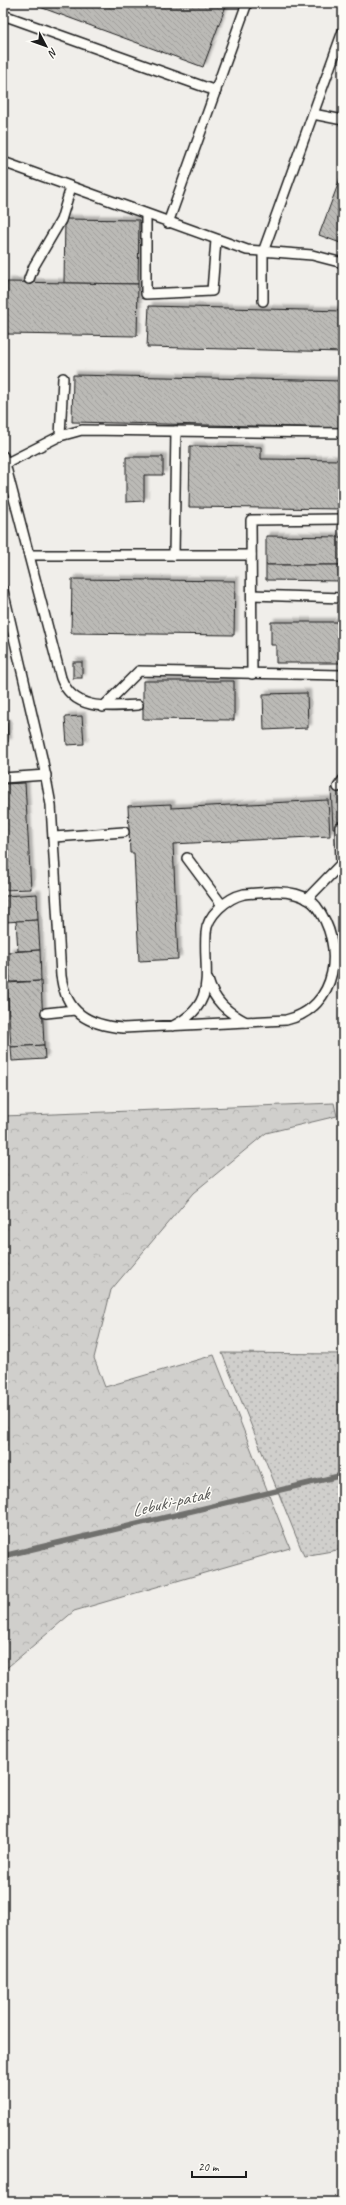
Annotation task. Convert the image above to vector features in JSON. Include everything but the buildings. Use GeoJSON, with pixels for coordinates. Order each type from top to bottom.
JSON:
{"type":"FeatureCollection","features":[{"type":"Feature","properties":{"kind":"lane"},"geometry":{"type":"LineString","coordinates":[[168,223],[247,3]]}},
{"type":"Feature","properties":{"kind":"lane"},"geometry":{"type":"LineString","coordinates":[[3,15],[216,91]]}},
{"type":"Feature","properties":{"kind":"lane"},"geometry":{"type":"LineString","coordinates":[[263,301],[263,252],[343,31]]}},
{"type":"Feature","properties":{"kind":"lane"},"geometry":{"type":"LineString","coordinates":[[313,114],[343,120]]}},
{"type":"Feature","properties":{"kind":"lane"},"geometry":{"type":"LineString","coordinates":[[3,162],[168,223],[247,250],[312,255],[343,263]]}},
{"type":"Feature","properties":{"kind":"lane"},"geometry":{"type":"LineString","coordinates":[[29,279],[34,266],[46,249],[61,220],[71,187]]}},
{"type":"Feature","properties":{"kind":"lane"},"geometry":{"type":"LineString","coordinates":[[146,215],[146,294],[212,290],[216,240]]}},
{"type":"Feature","properties":{"kind":"lane"},"geometry":{"type":"LineString","coordinates":[[60,436],[63,378]]}},
{"type":"Feature","properties":{"kind":"lane"},"geometry":{"type":"LineString","coordinates":[[138,705],[103,707],[79,700],[70,693],[63,683],[4,460],[60,436],[82,430],[343,433]]}},
{"type":"Feature","properties":{"kind":"lane"},"geometry":{"type":"LineString","coordinates":[[174,555],[176,431]]}},
{"type":"Feature","properties":{"kind":"lane"},"geometry":{"type":"LineString","coordinates":[[252,674],[251,520],[343,519]]}},
{"type":"Feature","properties":{"kind":"lane"},"geometry":{"type":"LineString","coordinates":[[30,555],[252,555]]}},
{"type":"Feature","properties":{"kind":"lane"},"geometry":{"type":"LineString","coordinates":[[3,590],[46,775],[54,837],[61,976],[66,997],[75,1010],[89,1021],[107,1027],[123,1028],[173,1026],[286,1020],[300,1017],[320,1001],[331,984],[334,969],[332,935],[322,914],[307,899],[292,893],[274,892],[243,894],[222,905],[210,921],[206,932],[208,979],[211,990],[221,1006],[246,1022]]}},
{"type":"Feature","properties":{"kind":"lane"},"geometry":{"type":"LineString","coordinates":[[252,595],[343,598]]}},
{"type":"Feature","properties":{"kind":"lane"},"geometry":{"type":"LineString","coordinates":[[103,707],[138,671],[343,675]]}},
{"type":"Feature","properties":{"kind":"lane"},"geometry":{"type":"LineString","coordinates":[[3,778],[46,775]]}},
{"type":"Feature","properties":{"kind":"lane"},"geometry":{"type":"LineString","coordinates":[[307,899],[341,864],[340,827]]}},
{"type":"Feature","properties":{"kind":"lane"},"geometry":{"type":"LineString","coordinates":[[54,837],[124,832]]}},
{"type":"Feature","properties":{"kind":"lane"},"geometry":{"type":"LineString","coordinates":[[187,858],[222,905]]}},
{"type":"Feature","properties":{"kind":"lane"},"geometry":{"type":"LineString","coordinates":[[173,1026],[183,1021],[196,1008],[204,994],[208,979]]}},
{"type":"Feature","properties":{"kind":"lane"},"geometry":{"type":"LineString","coordinates":[[46,1012],[75,1010]]}},
{"type":"Feature","properties":{"kind":"green space"},"geometry":{"type":"Polygon","coordinates":[[[334,1103],[337,1116],[266,1133],[193,1193],[111,1290],[94,1358],[105,1387],[214,1355],[290,1548],[74,1611],[3,1671],[3,1116],[334,1103]]]}},
{"type":"Feature","properties":{"kind":"green space"},"geometry":{"type":"Polygon","coordinates":[[[222,1353],[343,1354],[343,1549],[304,1556],[222,1353]]]}},
{"type":"Feature","properties":{"kind":"waterway","name":"Lebuki-patak"},"geometry":{"type":"LineString","coordinates":[[3,1556],[343,1475]]}}]}
